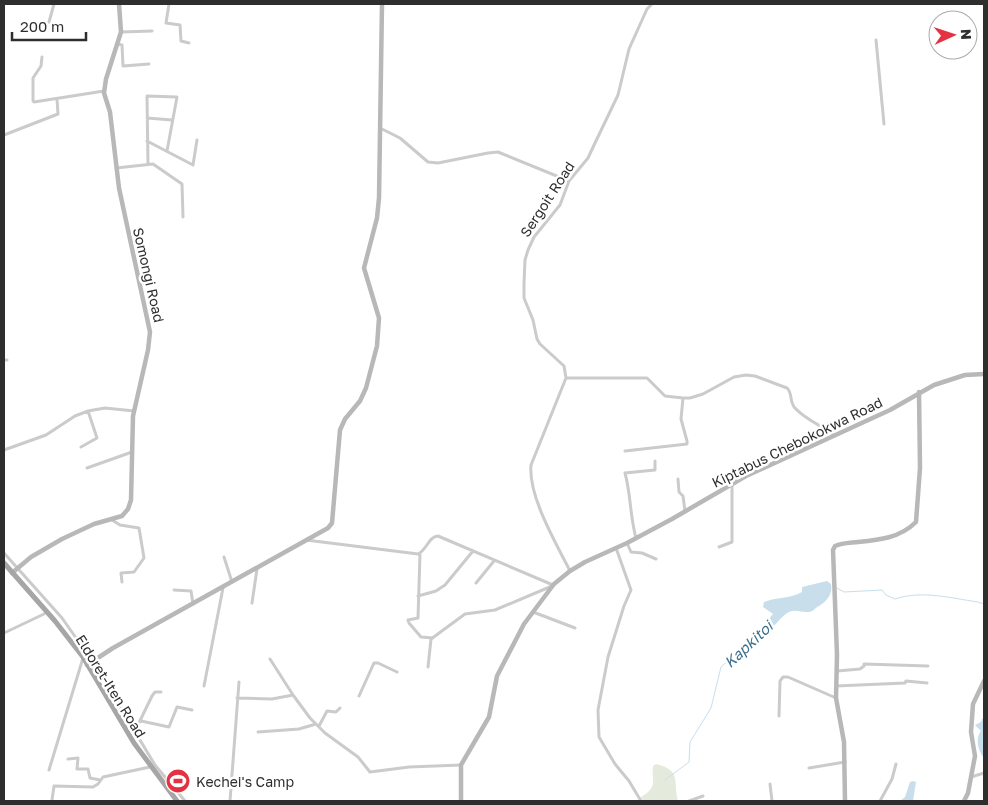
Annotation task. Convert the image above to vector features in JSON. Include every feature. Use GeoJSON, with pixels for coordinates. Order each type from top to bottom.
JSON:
{"type":"FeatureCollection","features":[{"type":"Feature","properties":{"kind":"main road","name":"Eldoret-Iten Road"},"geometry":{"type":"LineString","coordinates":[[4,563],[90,664],[130,737],[150,767],[177,801]]}},
{"type":"Feature","properties":{"kind":"street"},"geometry":{"type":"LineString","coordinates":[[49,22],[54,4]]}},
{"type":"Feature","properties":{"kind":"street","name":"Somongi Road"},"geometry":{"type":"LineString","coordinates":[[12,572],[31,557],[62,539],[94,524],[122,516],[130,504],[134,411],[148,350],[150,332],[127,230],[116,168],[110,112],[104,91],[121,32],[118,4]]}},
{"type":"Feature","properties":{"kind":"street"},"geometry":{"type":"LineString","coordinates":[[169,4],[166,23],[180,24],[181,41],[189,43]]}},
{"type":"Feature","properties":{"kind":"street"},"geometry":{"type":"LineString","coordinates":[[90,664],[113,648],[328,528],[332,523],[340,430],[345,419],[360,401],[366,388],[377,346],[379,318],[364,268],[377,218],[382,4]]}},
{"type":"Feature","properties":{"kind":"street","name":"Sergoit Road"},"geometry":{"type":"LineString","coordinates":[[566,378],[564,366],[537,339],[533,320],[524,298],[528,250],[534,237],[560,205],[569,182],[588,158],[614,105],[621,86],[629,49],[647,9],[652,4]]}},
{"type":"Feature","properties":{"kind":"street"},"geometry":{"type":"LineString","coordinates":[[121,32],[152,31]]}},
{"type":"Feature","properties":{"kind":"street"},"geometry":{"type":"LineString","coordinates":[[876,40],[884,124]]}},
{"type":"Feature","properties":{"kind":"street"},"geometry":{"type":"LineString","coordinates":[[118,44],[122,45],[123,66],[149,64]]}},
{"type":"Feature","properties":{"kind":"street"},"geometry":{"type":"LineString","coordinates":[[42,57],[41,66],[33,78],[33,101],[104,91]]}},
{"type":"Feature","properties":{"kind":"street"},"geometry":{"type":"LineString","coordinates":[[148,164],[147,96],[177,97],[167,151]]}},
{"type":"Feature","properties":{"kind":"street"},"geometry":{"type":"LineString","coordinates":[[4,135],[58,114],[56,99]]}},
{"type":"Feature","properties":{"kind":"street"},"geometry":{"type":"LineString","coordinates":[[147,118],[172,120]]}},
{"type":"Feature","properties":{"kind":"street"},"geometry":{"type":"LineString","coordinates":[[380,128],[400,138],[431,163],[498,152],[569,182]]}},
{"type":"Feature","properties":{"kind":"street"},"geometry":{"type":"LineString","coordinates":[[148,141],[193,165],[197,140]]}},
{"type":"Feature","properties":{"kind":"street"},"geometry":{"type":"LineString","coordinates":[[116,168],[153,164],[182,184],[183,217]]}},
{"type":"Feature","properties":{"kind":"street","name":"Kiptabus Chebokokwa Road"},"geometry":{"type":"LineString","coordinates":[[461,766],[489,718],[498,676],[524,624],[553,586],[570,571],[627,543],[746,476],[890,410],[919,392],[953,378],[971,374],[984,374]]}},
{"type":"Feature","properties":{"kind":"street"},"geometry":{"type":"LineString","coordinates":[[570,571],[544,520],[530,471],[566,378],[647,378],[666,396],[690,398],[703,394],[734,377],[755,376],[788,388],[791,392],[792,403],[799,412],[835,435]]}},
{"type":"Feature","properties":{"kind":"street"},"geometry":{"type":"LineString","coordinates":[[845,801],[843,735],[836,698],[834,548],[842,544],[894,536],[916,522],[920,468],[919,392]]}},
{"type":"Feature","properties":{"kind":"street"},"geometry":{"type":"LineString","coordinates":[[625,451],[687,444],[688,441],[681,419],[683,398]]}},
{"type":"Feature","properties":{"kind":"street"},"geometry":{"type":"LineString","coordinates":[[4,450],[46,435],[76,416],[88,411],[105,408],[134,411]]}},
{"type":"Feature","properties":{"kind":"street"},"geometry":{"type":"LineString","coordinates":[[81,447],[98,438],[88,411]]}},
{"type":"Feature","properties":{"kind":"street"},"geometry":{"type":"LineString","coordinates":[[87,468],[132,452]]}},
{"type":"Feature","properties":{"kind":"street"},"geometry":{"type":"LineString","coordinates":[[636,538],[630,513],[629,486],[625,473],[656,470],[655,461]]}},
{"type":"Feature","properties":{"kind":"street"},"geometry":{"type":"LineString","coordinates":[[678,479],[679,492],[684,496],[686,511]]}},
{"type":"Feature","properties":{"kind":"street"},"geometry":{"type":"LineString","coordinates":[[719,546],[732,542],[732,484]]}},
{"type":"Feature","properties":{"kind":"street"},"geometry":{"type":"LineString","coordinates":[[112,520],[120,526],[139,528],[144,558],[134,572],[121,573],[122,582]]}},
{"type":"Feature","properties":{"kind":"street"},"geometry":{"type":"LineString","coordinates":[[433,638],[421,637],[409,624],[408,620],[418,618],[420,554],[435,536],[553,586]]}},
{"type":"Feature","properties":{"kind":"street"},"geometry":{"type":"LineString","coordinates":[[305,540],[420,554]]}},
{"type":"Feature","properties":{"kind":"street"},"geometry":{"type":"LineString","coordinates":[[627,543],[631,552],[642,553],[656,559]]}},
{"type":"Feature","properties":{"kind":"street"},"geometry":{"type":"LineString","coordinates":[[616,547],[631,590],[608,657],[598,710],[599,737],[615,764],[630,781],[641,801]]}},
{"type":"Feature","properties":{"kind":"street"},"geometry":{"type":"LineString","coordinates":[[418,596],[436,591],[445,585],[473,552]]}},
{"type":"Feature","properties":{"kind":"street"},"geometry":{"type":"LineString","coordinates":[[4,553],[62,618],[155,765],[185,801]]}},
{"type":"Feature","properties":{"kind":"street"},"geometry":{"type":"LineString","coordinates":[[224,556],[232,583]]}},
{"type":"Feature","properties":{"kind":"street"},"geometry":{"type":"LineString","coordinates":[[476,583],[494,561]]}},
{"type":"Feature","properties":{"kind":"street"},"geometry":{"type":"LineString","coordinates":[[252,603],[257,569]]}},
{"type":"Feature","properties":{"kind":"street"},"geometry":{"type":"LineString","coordinates":[[428,667],[430,642],[464,614],[495,610],[553,586]]}},
{"type":"Feature","properties":{"kind":"street"},"geometry":{"type":"LineString","coordinates":[[204,686],[223,588]]}},
{"type":"Feature","properties":{"kind":"street"},"geometry":{"type":"LineString","coordinates":[[174,590],[191,591],[193,604]]}},
{"type":"Feature","properties":{"kind":"street"},"geometry":{"type":"LineString","coordinates":[[532,612],[575,628]]}},
{"type":"Feature","properties":{"kind":"street"},"geometry":{"type":"LineString","coordinates":[[4,632],[44,614]]}},
{"type":"Feature","properties":{"kind":"street"},"geometry":{"type":"LineString","coordinates":[[49,770],[83,657]]}},
{"type":"Feature","properties":{"kind":"street"},"geometry":{"type":"LineString","coordinates":[[270,658],[296,701],[325,733],[358,757],[370,772],[409,767],[461,766],[461,801]]}},
{"type":"Feature","properties":{"kind":"street"},"geometry":{"type":"LineString","coordinates":[[359,696],[374,663],[397,672]]}},
{"type":"Feature","properties":{"kind":"street"},"geometry":{"type":"LineString","coordinates":[[837,671],[860,669],[864,664],[928,666]]}},
{"type":"Feature","properties":{"kind":"street"},"geometry":{"type":"LineString","coordinates":[[779,716],[780,681],[783,677],[788,677],[836,698]]}},
{"type":"Feature","properties":{"kind":"street"},"geometry":{"type":"LineString","coordinates":[[836,686],[905,683],[906,681],[927,683]]}},
{"type":"Feature","properties":{"kind":"street"},"geometry":{"type":"LineString","coordinates":[[964,801],[975,756],[971,732],[973,704],[984,681]]}},
{"type":"Feature","properties":{"kind":"street"},"geometry":{"type":"LineString","coordinates":[[230,801],[239,682]]}},
{"type":"Feature","properties":{"kind":"street"},"geometry":{"type":"LineString","coordinates":[[130,737],[141,721],[152,696],[155,692],[161,692]]}},
{"type":"Feature","properties":{"kind":"street"},"geometry":{"type":"LineString","coordinates":[[237,698],[272,699],[293,695]]}},
{"type":"Feature","properties":{"kind":"street"},"geometry":{"type":"LineString","coordinates":[[141,721],[169,727],[177,707],[192,710]]}},
{"type":"Feature","properties":{"kind":"street"},"geometry":{"type":"LineString","coordinates":[[258,732],[299,729],[318,725],[327,711],[336,712],[340,708]]}},
{"type":"Feature","properties":{"kind":"street"},"geometry":{"type":"LineString","coordinates":[[68,759],[78,758],[77,768],[88,769],[90,778],[100,780]]}},
{"type":"Feature","properties":{"kind":"street"},"geometry":{"type":"LineString","coordinates":[[809,768],[845,762]]}},
{"type":"Feature","properties":{"kind":"street"},"geometry":{"type":"LineString","coordinates":[[880,801],[892,779],[896,764]]}},
{"type":"Feature","properties":{"kind":"street"},"geometry":{"type":"LineString","coordinates":[[52,800],[54,786],[92,787],[96,786],[103,777],[111,774],[150,767]]}},
{"type":"Feature","properties":{"kind":"street"},"geometry":{"type":"LineString","coordinates":[[971,777],[984,773]]}},
{"type":"Feature","properties":{"kind":"street"},"geometry":{"type":"LineString","coordinates":[[770,784],[772,801]]}},
{"type":"Feature","properties":{"kind":"street"},"geometry":{"type":"LineString","coordinates":[[689,801],[703,796]]}},
{"type":"Feature","properties":{"kind":"green space"},"geometry":{"type":"Polygon","coordinates":[[[656,764],[673,773],[678,801],[643,801],[641,797],[652,787],[653,766],[656,764]]]}},
{"type":"Feature","properties":{"kind":"water"},"geometry":{"type":"Polygon","coordinates":[[[827,581],[831,584],[829,597],[813,611],[789,612],[765,633],[759,630],[773,614],[763,607],[764,602],[793,596],[802,592],[802,587],[827,581]]]}},
{"type":"Feature","properties":{"kind":"water"},"geometry":{"type":"Polygon","coordinates":[[[984,718],[984,758],[978,744],[978,737],[981,731],[975,725],[984,718]]]}},
{"type":"Feature","properties":{"kind":"water"},"geometry":{"type":"Polygon","coordinates":[[[910,782],[916,782],[913,801],[900,801],[905,797],[910,782]]]}},
{"type":"Feature","properties":{"kind":"waterway","name":"Kapkitoi"},"geometry":{"type":"LineString","coordinates":[[837,588],[844,592],[882,590],[886,595],[895,599],[905,596],[926,595],[984,604]]}},
{"type":"Feature","properties":{"kind":"waterway","name":"Kapkitoi"},"geometry":{"type":"LineString","coordinates":[[665,780],[689,762],[690,742],[711,708],[721,667],[762,631]]}},
{"type":"Feature","properties":{"kind":"place","name":"Kechei's Camp"},"geometry":{"type":"Point","coordinates":[178,781]}}]}
